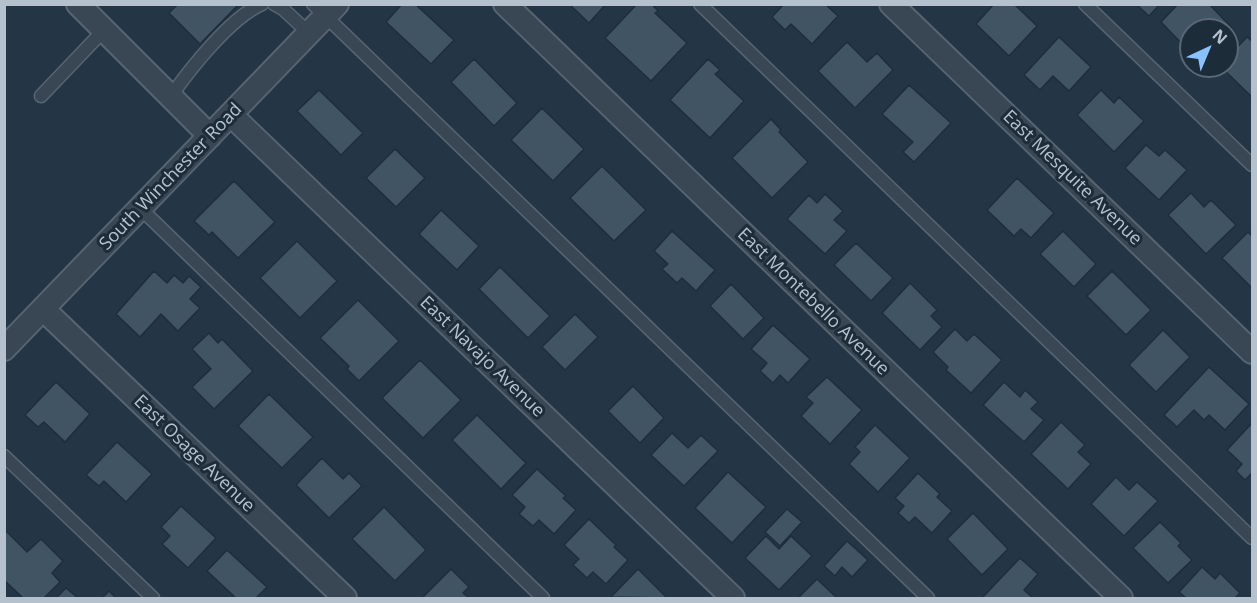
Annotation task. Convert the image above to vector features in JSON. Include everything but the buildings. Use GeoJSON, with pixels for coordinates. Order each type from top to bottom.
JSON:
{"type":"FeatureCollection","features":[{"type":"Feature","properties":{"kind":"street"},"geometry":{"type":"LineString","coordinates":[[78,4],[210,136]]}},
{"type":"Feature","properties":{"kind":"street","name":"East Montebello Avenue"},"geometry":{"type":"LineString","coordinates":[[505,4],[1121,598]]}},
{"type":"Feature","properties":{"kind":"street","name":"East Mesquite Avenue"},"geometry":{"type":"LineString","coordinates":[[891,4],[1252,352]]}},
{"type":"Feature","properties":{"kind":"street","name":"South Winchester Road"},"geometry":{"type":"LineString","coordinates":[[4,349],[231,115],[321,15]]}},
{"type":"Feature","properties":{"kind":"street","name":"East Navajo Avenue"},"geometry":{"type":"LineString","coordinates":[[231,115],[733,598]]}},
{"type":"Feature","properties":{"kind":"street","name":"East Osage Avenue"},"geometry":{"type":"LineString","coordinates":[[43,309],[345,598]]}},
{"type":"Feature","properties":{"kind":"lane"},"geometry":{"type":"LineString","coordinates":[[171,96],[191,67],[249,10],[262,4]]}},
{"type":"Feature","properties":{"kind":"lane"},"geometry":{"type":"LineString","coordinates":[[274,4],[283,9],[321,15],[928,598]]}},
{"type":"Feature","properties":{"kind":"lane"},"geometry":{"type":"LineString","coordinates":[[700,4],[1252,538]]}},
{"type":"Feature","properties":{"kind":"lane"},"geometry":{"type":"LineString","coordinates":[[1085,4],[1252,165]]}},
{"type":"Feature","properties":{"kind":"lane"},"geometry":{"type":"LineString","coordinates":[[41,96],[104,30]]}},
{"type":"Feature","properties":{"kind":"lane"},"geometry":{"type":"LineString","coordinates":[[140,208],[543,598]]}},
{"type":"Feature","properties":{"kind":"lane"},"geometry":{"type":"LineString","coordinates":[[4,456],[153,598]]}}]}
